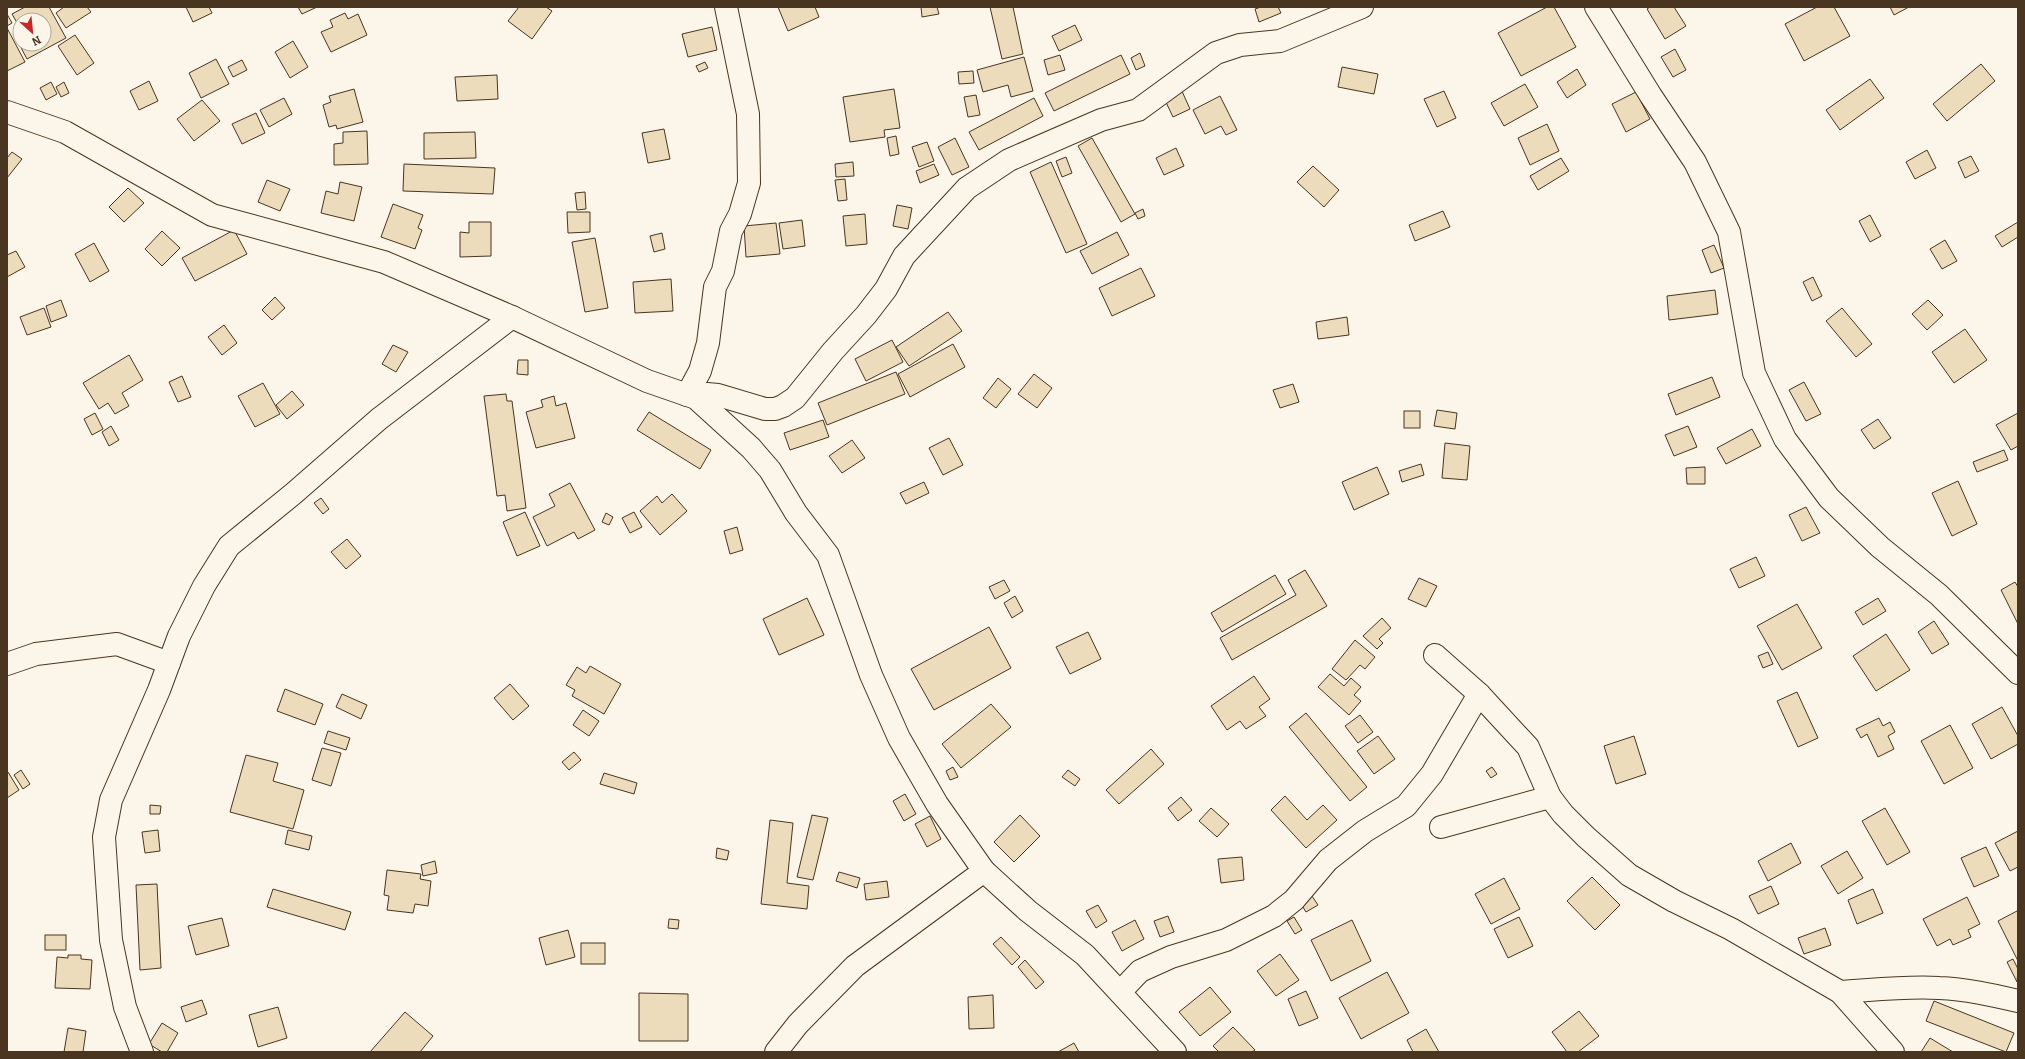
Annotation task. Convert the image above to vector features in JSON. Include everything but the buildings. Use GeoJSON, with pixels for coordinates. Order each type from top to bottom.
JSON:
{"type":"FeatureCollection","features":[{"type":"Feature","properties":{"kind":"street"},"geometry":{"type":"LineString","coordinates":[[692,396],[708,343],[716,287],[723,271],[731,231],[740,214],[749,183],[748,114],[726,7]]}},
{"type":"Feature","properties":{"kind":"street"},"geometry":{"type":"LineString","coordinates":[[692,396],[707,394],[718,395],[765,409],[775,409],[783,406],[795,398],[833,351],[866,315],[886,289],[904,256],[967,188],[1009,160],[1101,120],[1138,110],[1216,53],[1240,45],[1280,41],[1362,7]]}},
{"type":"Feature","properties":{"kind":"street"},"geometry":{"type":"LineString","coordinates":[[1596,7],[1651,96],[1695,162],[1729,232],[1754,373],[1785,439],[1829,498],[1880,547],[1939,595],[2018,672]]}},
{"type":"Feature","properties":{"kind":"street"},"geometry":{"type":"LineString","coordinates":[[7,112],[65,132],[212,215],[384,262],[512,317],[647,381],[692,396],[751,448],[770,470],[796,513],[828,555],[871,675],[899,738],[937,804],[984,871],[1028,911],[1085,955],[1175,1052]]}},
{"type":"Feature","properties":{"kind":"street"},"geometry":{"type":"LineString","coordinates":[[142,1052],[125,1007],[111,940],[104,837],[111,800],[179,636],[204,586],[229,546],[293,494],[379,419],[512,317]]}},
{"type":"Feature","properties":{"kind":"street"},"geometry":{"type":"LineString","coordinates":[[7,664],[36,654],[117,644],[169,663]]}},
{"type":"Feature","properties":{"kind":"street"},"geometry":{"type":"LineString","coordinates":[[1435,655],[1479,694],[1528,748],[1550,797],[1586,837],[1629,875],[1674,901],[1731,929],[1840,992],[1893,1052]]}},
{"type":"Feature","properties":{"kind":"street"},"geometry":{"type":"LineString","coordinates":[[1120,992],[1140,971],[1171,957],[1226,940],[1274,916],[1294,900],[1328,860],[1365,831],[1406,806],[1432,774],[1479,694]]}},
{"type":"Feature","properties":{"kind":"street"},"geometry":{"type":"LineString","coordinates":[[1441,827],[1550,797]]}},
{"type":"Feature","properties":{"kind":"street"},"geometry":{"type":"LineString","coordinates":[[776,1052],[798,1024],[855,966],[984,871]]}},
{"type":"Feature","properties":{"kind":"street"},"geometry":{"type":"LineString","coordinates":[[1840,992],[1894,988],[1939,988],[1975,991],[2018,1001]]}}]}
